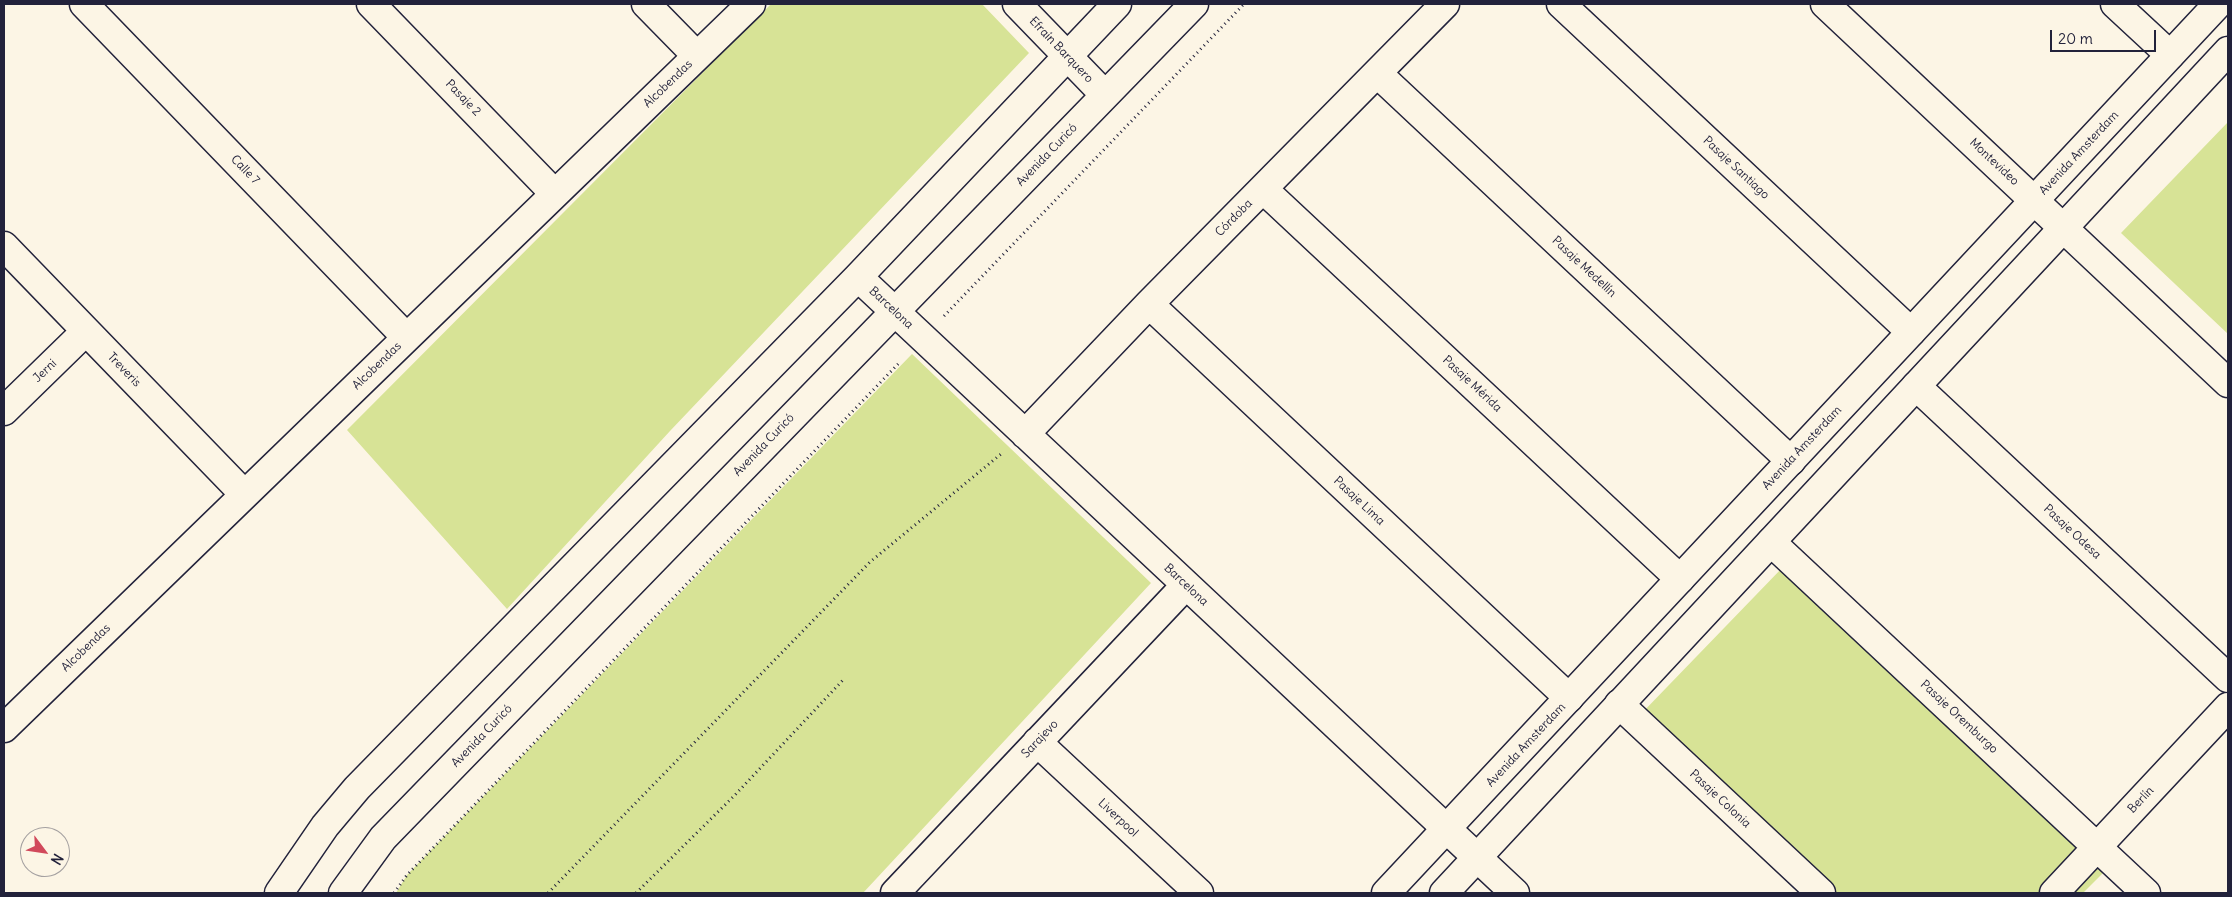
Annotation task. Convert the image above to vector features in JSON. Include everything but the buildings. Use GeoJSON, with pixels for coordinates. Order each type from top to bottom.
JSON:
{"type":"FeatureCollection","features":[{"type":"Feature","properties":{"kind":"street","name":"Calle 7"},"geometry":{"type":"LineString","coordinates":[[84,4],[406,337]]}},
{"type":"Feature","properties":{"kind":"street","name":"Pasaje 2"},"geometry":{"type":"LineString","coordinates":[[371,4],[554,193]]}},
{"type":"Feature","properties":{"kind":"street"},"geometry":{"type":"LineString","coordinates":[[646,4],[697,56]]}},
{"type":"Feature","properties":{"kind":"street","name":"Alcobendas"},"geometry":{"type":"LineString","coordinates":[[4,728],[751,4]]}},
{"type":"Feature","properties":{"kind":"street","name":"Efraín Barquero"},"geometry":{"type":"LineString","coordinates":[[1017,4],[1104,95]]}},
{"type":"Feature","properties":{"kind":"street"},"geometry":{"type":"LineString","coordinates":[[279,893],[311,844],[357,788],[858,278],[1117,4]]}},
{"type":"Feature","properties":{"kind":"street","name":"Avenida Curicó"},"geometry":{"type":"LineString","coordinates":[[343,893],[383,838],[1194,4]]}},
{"type":"Feature","properties":{"kind":"street","name":"Córdoba"},"geometry":{"type":"LineString","coordinates":[[1025,434],[1149,304],[1445,4]]}},
{"type":"Feature","properties":{"kind":"street","name":"Pasaje Santiago"},"geometry":{"type":"LineString","coordinates":[[1561,4],[1911,332]]}},
{"type":"Feature","properties":{"kind":"street","name":"Montevideo"},"geometry":{"type":"LineString","coordinates":[[1825,4],[2228,383]]}},
{"type":"Feature","properties":{"kind":"street"},"geometry":{"type":"LineString","coordinates":[[2115,4],[2170,55]]}},
{"type":"Feature","properties":{"kind":"street","name":"Avenida Amsterdam"},"geometry":{"type":"LineString","coordinates":[[1386,893],[2218,4]]}},
{"type":"Feature","properties":{"kind":"street"},"geometry":{"type":"LineString","coordinates":[[1444,893],[2228,51]]}},
{"type":"Feature","properties":{"kind":"street","name":"Pasaje Medellín"},"geometry":{"type":"LineString","coordinates":[[1377,73],[1791,460]]}},
{"type":"Feature","properties":{"kind":"street","name":"Pasaje Mérida"},"geometry":{"type":"LineString","coordinates":[[1263,189],[1680,579]]}},
{"type":"Feature","properties":{"kind":"street","name":"Treveris"},"geometry":{"type":"LineString","coordinates":[[4,246],[244,494]]}},
{"type":"Feature","properties":{"kind":"street","name":"Barcelona"},"geometry":{"type":"LineString","coordinates":[[858,278],[1515,893]]}},
{"type":"Feature","properties":{"kind":"street","name":"Pasaje Lima"},"geometry":{"type":"LineString","coordinates":[[1149,304],[1569,698]]}},
{"type":"Feature","properties":{"kind":"street","name":"Jerni"},"geometry":{"type":"LineString","coordinates":[[4,410],[86,331]]}},
{"type":"Feature","properties":{"kind":"street","name":"Pasaje Odesa"},"geometry":{"type":"LineString","coordinates":[[1916,386],[2228,678]]}},
{"type":"Feature","properties":{"kind":"street","name":"Pasaje Oremburgo"},"geometry":{"type":"LineString","coordinates":[[1771,542],[2146,893]]}},
{"type":"Feature","properties":{"kind":"street","name":"Sarajevo"},"geometry":{"type":"LineString","coordinates":[[895,893],[1186,585]]}},
{"type":"Feature","properties":{"kind":"street","name":"Pasaje Colonia"},"geometry":{"type":"LineString","coordinates":[[1619,704],[1821,893]]}},
{"type":"Feature","properties":{"kind":"street","name":"Berlín"},"geometry":{"type":"LineString","coordinates":[[2054,893],[2228,707]]}},
{"type":"Feature","properties":{"kind":"street","name":"Liverpool"},"geometry":{"type":"LineString","coordinates":[[1037,742],[1199,893]]}},
{"type":"Feature","properties":{"kind":"path"},"geometry":{"type":"LineString","coordinates":[[394,893],[406,875],[1244,4]]}},
{"type":"Feature","properties":{"kind":"path"},"geometry":{"type":"LineString","coordinates":[[548,893],[870,562],[1025,434]]}},
{"type":"Feature","properties":{"kind":"path"},"geometry":{"type":"LineString","coordinates":[[636,893],[735,795],[843,680]]}},
{"type":"Feature","properties":{"kind":"green space"},"geometry":{"type":"Polygon","coordinates":[[[771,4],[982,4],[1029,53],[670,431],[507,609],[347,430],[771,4]]]}},
{"type":"Feature","properties":{"kind":"green space"},"geometry":{"type":"Polygon","coordinates":[[[2228,122],[2228,334],[2121,233],[2228,122]]]}},
{"type":"Feature","properties":{"kind":"green space"},"geometry":{"type":"Polygon","coordinates":[[[912,354],[1151,583],[863,893],[396,893],[407,875],[912,354]]]}},
{"type":"Feature","properties":{"kind":"green space"},"geometry":{"type":"Polygon","coordinates":[[[1783,567],[2107,869],[2083,893],[1832,893],[1639,716],[1783,567]]]}}]}
